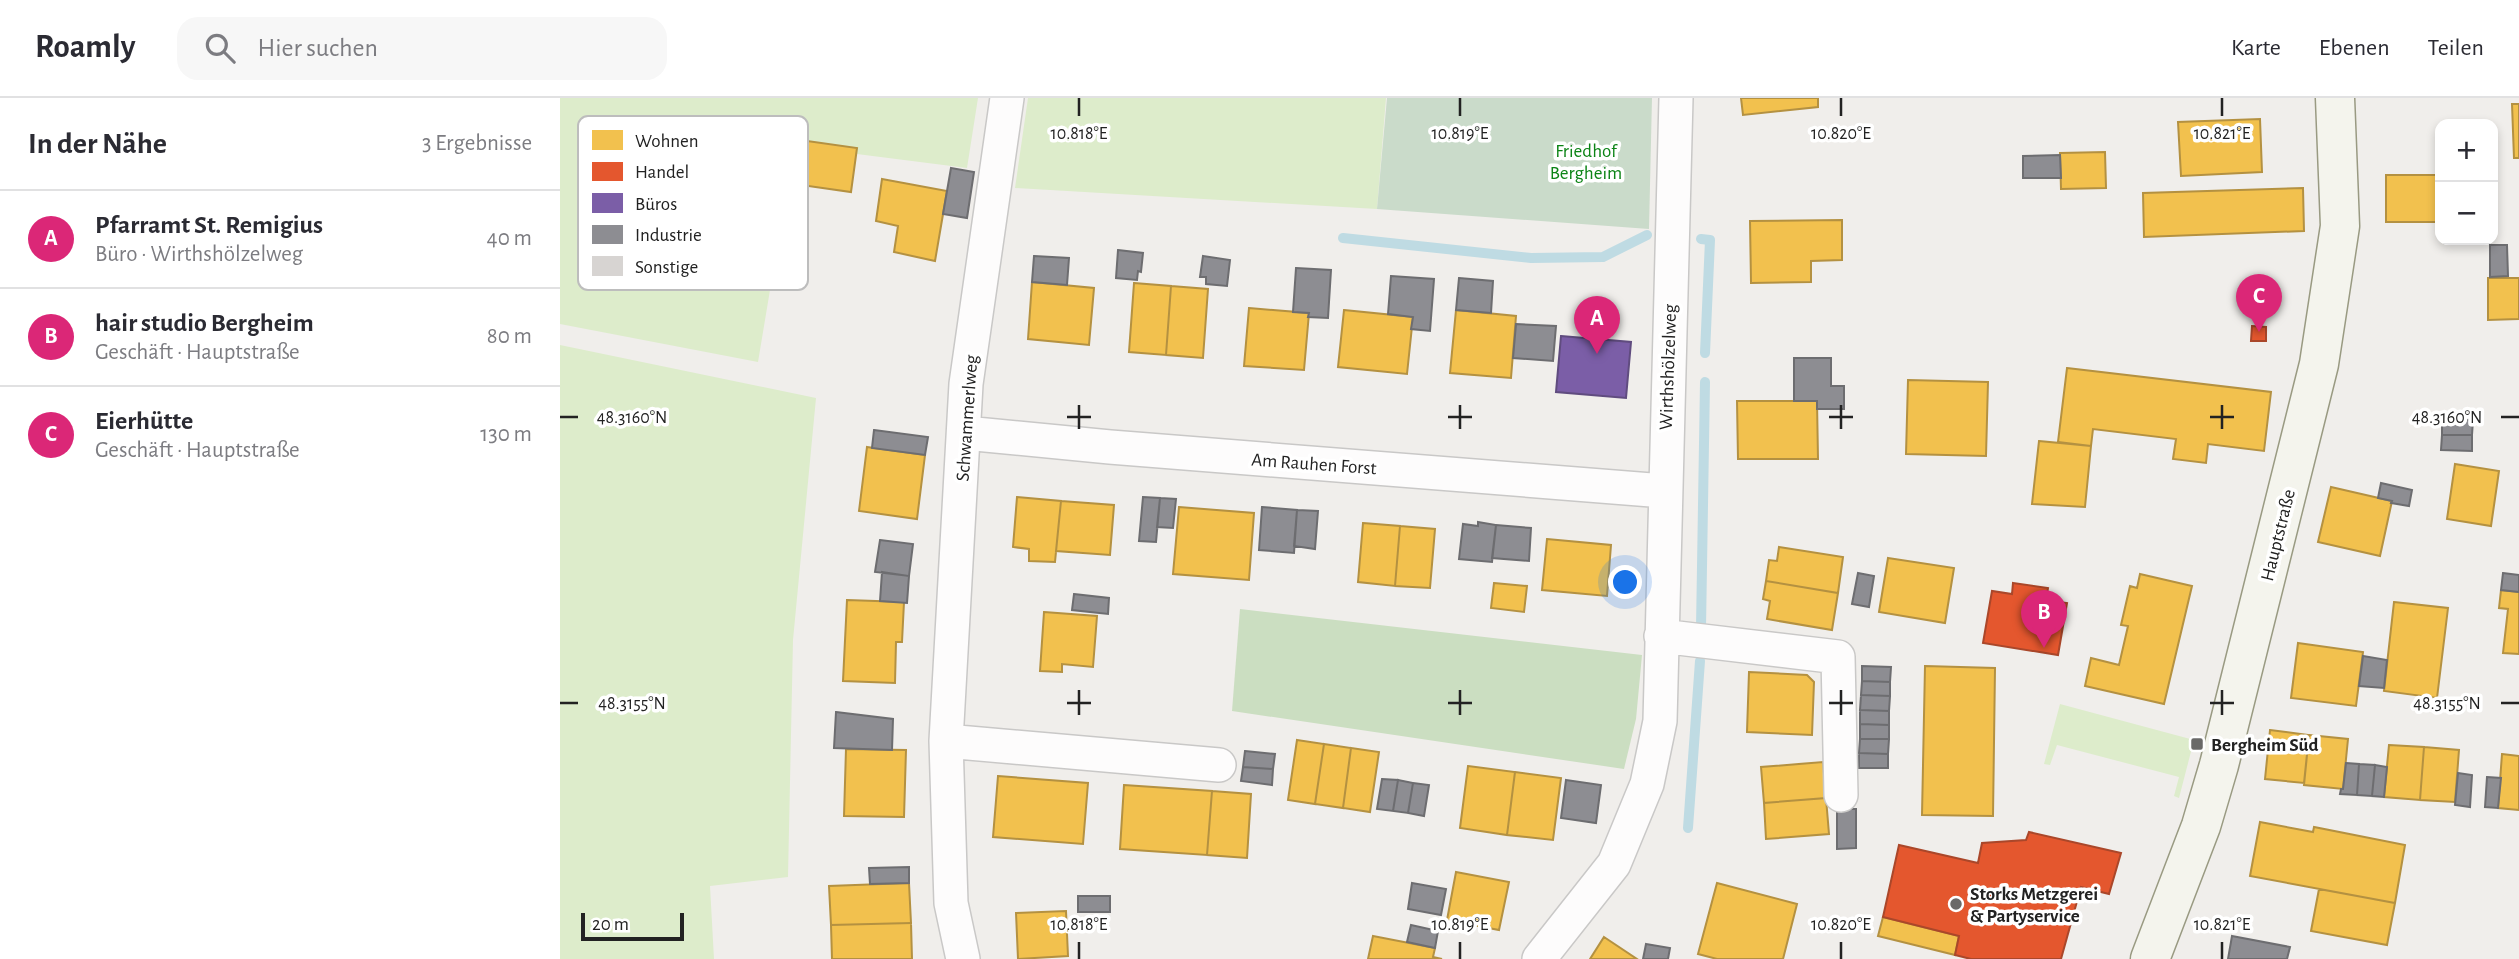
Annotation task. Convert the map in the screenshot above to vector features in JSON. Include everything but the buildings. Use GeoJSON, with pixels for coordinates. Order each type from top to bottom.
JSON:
{"type":"FeatureCollection","features":[{"type":"Feature","properties":{"kind":"street","name":"Schwammerlweg"},"geometry":{"type":"LineString","coordinates":[[963,959],[951,902],[947,852],[946,741],[966,384],[1007,98]]}},
{"type":"Feature","properties":{"kind":"street","name":"Wirthshölzelweg"},"geometry":{"type":"LineString","coordinates":[[1539,959],[1614,864],[1647,784],[1660,721],[1676,98]]}},
{"type":"Feature","properties":{"kind":"street","name":"Hauptstraße"},"geometry":{"type":"LineString","coordinates":[[2150,959],[2201,826],[2219,765],[2319,363],[2340,226],[2335,98]]}},
{"type":"Feature","properties":{"kind":"street","name":"Am Rauhen Forst"},"geometry":{"type":"LineString","coordinates":[[965,433],[1664,491]]}},
{"type":"Feature","properties":{"kind":"street"},"geometry":{"type":"LineString","coordinates":[[1661,636],[1838,657],[1841,795]]}},
{"type":"Feature","properties":{"kind":"street"},"geometry":{"type":"LineString","coordinates":[[946,741],[1219,765]]}},
{"type":"Feature","properties":{"kind":"green space"},"geometry":{"type":"Polygon","coordinates":[[[560,98],[978,98],[967,168],[808,148],[808,116],[578,116],[578,290],[770,290],[758,362],[560,324],[560,98]]]}},
{"type":"Feature","properties":{"kind":"green space"},"geometry":{"type":"Polygon","coordinates":[[[1028,98],[1386,98],[1377,209],[1015,188],[1028,98]]]}},
{"type":"Feature","properties":{"kind":"green space","name":"Friedhof Bergheim"},"geometry":{"type":"Polygon","coordinates":[[[1387,98],[1652,98],[1649,229],[1377,209],[1387,98]]]}},
{"type":"Feature","properties":{"kind":"green space"},"geometry":{"type":"Polygon","coordinates":[[[560,345],[816,398],[793,640],[788,877],[710,886],[714,959],[560,959],[560,345]]]}},
{"type":"Feature","properties":{"kind":"green space"},"geometry":{"type":"Polygon","coordinates":[[[1240,609],[1642,655],[1636,719],[1624,769],[1232,711],[1240,609]]]}},
{"type":"Feature","properties":{"kind":"green space"},"geometry":{"type":"Polygon","coordinates":[[[2060,704],[2194,740],[2179,798],[2174,796],[2179,777],[2057,745],[2050,765],[2044,764],[2060,704]]]}},
{"type":"Feature","properties":{"kind":"waterway"},"geometry":{"type":"LineString","coordinates":[[1343,238],[1531,258],[1603,257],[1647,235]]}},
{"type":"Feature","properties":{"kind":"waterway"},"geometry":{"type":"LineString","coordinates":[[1701,239],[1710,240],[1705,353]]}},
{"type":"Feature","properties":{"kind":"waterway"},"geometry":{"type":"LineString","coordinates":[[1701,628],[1705,382]]}},
{"type":"Feature","properties":{"kind":"waterway"},"geometry":{"type":"LineString","coordinates":[[1688,828],[1700,661]]}},
{"type":"Feature","properties":{"kind":"place","name":"Eierhütte"},"geometry":{"type":"Point","coordinates":[2259,332]}},
{"type":"Feature","properties":{"kind":"place","name":"Pfarramt St. Remigius"},"geometry":{"type":"Point","coordinates":[1597,354]}},
{"type":"Feature","properties":{"kind":"place","name":"hair studio Bergheim"},"geometry":{"type":"Point","coordinates":[2044,648]}},
{"type":"Feature","properties":{"kind":"place","name":"Bergheim Süd"},"geometry":{"type":"Point","coordinates":[2197,744]}},
{"type":"Feature","properties":{"kind":"place","name":"Storks Metzgerei & Partyservice"},"geometry":{"type":"Point","coordinates":[1956,904]}}]}
